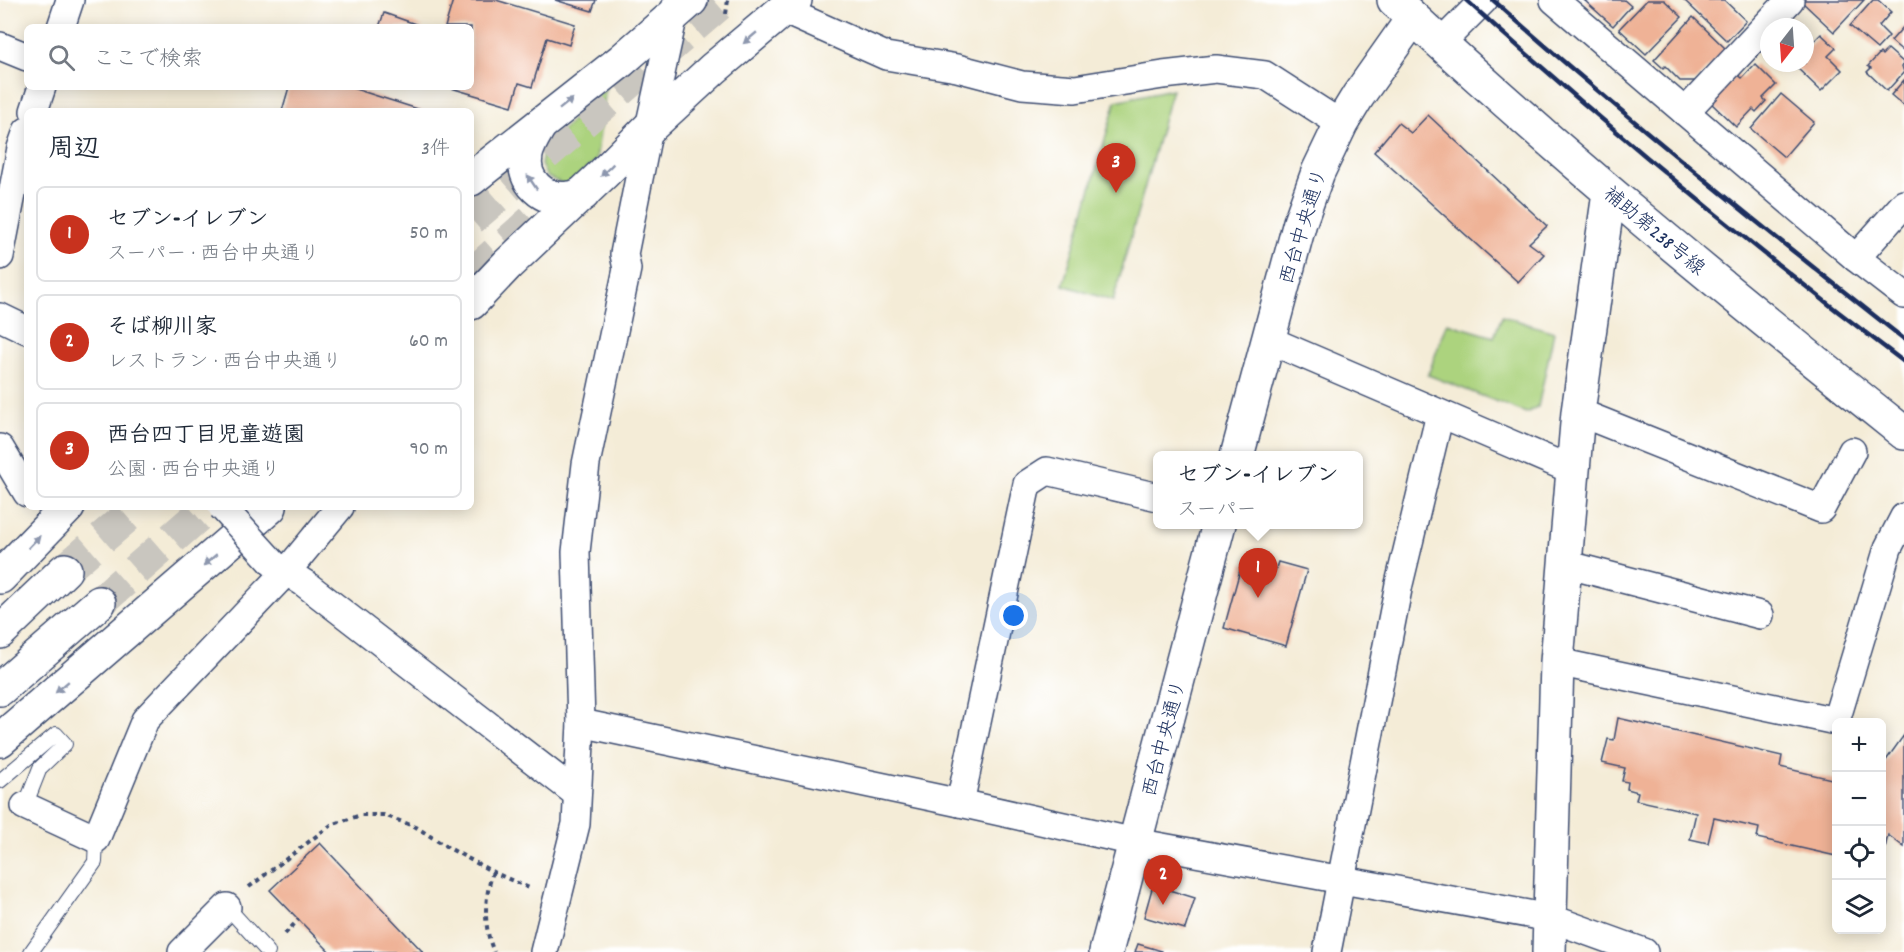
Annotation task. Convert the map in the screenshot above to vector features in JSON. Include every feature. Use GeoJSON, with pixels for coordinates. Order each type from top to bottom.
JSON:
{"type":"FeatureCollection","features":[{"type":"Feature","properties":{"kind":"street"},"geometry":{"type":"LineString","coordinates":[[62,24],[70,0]]}},
{"type":"Feature","properties":{"kind":"street"},"geometry":{"type":"LineString","coordinates":[[1441,43],[1484,0]]}},
{"type":"Feature","properties":{"kind":"street"},"geometry":{"type":"LineString","coordinates":[[1554,0],[1856,258],[1904,295]]}},
{"type":"Feature","properties":{"kind":"street"},"geometry":{"type":"LineString","coordinates":[[1685,112],[1790,0]]}},
{"type":"Feature","properties":{"kind":"street"},"geometry":{"type":"LineString","coordinates":[[544,952],[576,824],[580,723],[576,552],[586,464],[627,269],[624,254],[649,128],[681,5]]}},
{"type":"Feature","properties":{"kind":"street"},"geometry":{"type":"LineString","coordinates":[[474,177],[540,125],[681,5]]}},
{"type":"Feature","properties":{"kind":"street"},"geometry":{"type":"LineString","coordinates":[[474,300],[649,128],[789,5],[886,56],[957,68],[1022,85],[1075,89],[1216,69],[1265,75],[1341,124]]}},
{"type":"Feature","properties":{"kind":"street","name":"補助第238号線"},"geometry":{"type":"LineString","coordinates":[[1404,9],[1609,193],[1753,313],[1904,433]]}},
{"type":"Feature","properties":{"kind":"street","name":"西台中央通り"},"geometry":{"type":"LineString","coordinates":[[1239,451],[1306,205],[1318,172],[1341,124],[1404,9]]}},
{"type":"Feature","properties":{"kind":"street"},"geometry":{"type":"LineString","coordinates":[[0,46],[24,56]]}},
{"type":"Feature","properties":{"kind":"street"},"geometry":{"type":"LineString","coordinates":[[35,108],[41,90]]}},
{"type":"Feature","properties":{"kind":"street"},"geometry":{"type":"LineString","coordinates":[[540,125],[526,154],[527,175],[540,193],[569,199],[583,194]]}},
{"type":"Feature","properties":{"kind":"street"},"geometry":{"type":"LineString","coordinates":[[0,256],[24,140]]}},
{"type":"Feature","properties":{"kind":"street"},"geometry":{"type":"LineString","coordinates":[[1549,952],[1557,662],[1572,470],[1609,193]]}},
{"type":"Feature","properties":{"kind":"street"},"geometry":{"type":"LineString","coordinates":[[1856,258],[1904,204]]}},
{"type":"Feature","properties":{"kind":"street"},"geometry":{"type":"LineString","coordinates":[[0,317],[24,329]]}},
{"type":"Feature","properties":{"kind":"street"},"geometry":{"type":"LineString","coordinates":[[1269,340],[1572,470]]}},
{"type":"Feature","properties":{"kind":"street"},"geometry":{"type":"LineString","coordinates":[[1578,412],[1821,509],[1852,452]]}},
{"type":"Feature","properties":{"kind":"street"},"geometry":{"type":"LineString","coordinates":[[1327,952],[1399,584],[1440,414]]}},
{"type":"Feature","properties":{"kind":"street"},"geometry":{"type":"LineString","coordinates":[[0,448],[24,488]]}},
{"type":"Feature","properties":{"kind":"street"},"geometry":{"type":"LineString","coordinates":[[960,803],[1027,484],[1047,471],[1153,496]]}},
{"type":"Feature","properties":{"kind":"street"},"geometry":{"type":"LineString","coordinates":[[0,578],[65,510]]}},
{"type":"Feature","properties":{"kind":"street"},"geometry":{"type":"LineString","coordinates":[[225,510],[280,567],[577,794]]}},
{"type":"Feature","properties":{"kind":"street"},"geometry":{"type":"LineString","coordinates":[[0,740],[267,510]]}},
{"type":"Feature","properties":{"kind":"street"},"geometry":{"type":"LineString","coordinates":[[25,806],[96,839],[145,720],[280,567],[337,510]]}},
{"type":"Feature","properties":{"kind":"street"},"geometry":{"type":"LineString","coordinates":[[1557,662],[1836,721],[1888,548],[1904,518]]}},
{"type":"Feature","properties":{"kind":"street","name":"西台中央通り"},"geometry":{"type":"LineString","coordinates":[[1106,952],[1218,529]]}},
{"type":"Feature","properties":{"kind":"street"},"geometry":{"type":"LineString","coordinates":[[1565,564],[1760,615]]}},
{"type":"Feature","properties":{"kind":"street"},"geometry":{"type":"LineString","coordinates":[[0,632],[65,570]]}},
{"type":"Feature","properties":{"kind":"street"},"geometry":{"type":"LineString","coordinates":[[0,689],[99,603]]}},
{"type":"Feature","properties":{"kind":"street"},"geometry":{"type":"LineString","coordinates":[[580,723],[1135,842],[1550,918],[1644,952]]}},
{"type":"Feature","properties":{"kind":"street"},"geometry":{"type":"LineString","coordinates":[[182,952],[226,907]]}},
{"type":"Feature","properties":{"kind":"lane"},"geometry":{"type":"LineString","coordinates":[[0,781],[56,734],[65,744],[40,768],[25,806]]}},
{"type":"Feature","properties":{"kind":"lane"},"geometry":{"type":"LineString","coordinates":[[31,952],[94,862],[96,839]]}},
{"type":"Feature","properties":{"kind":"lane"},"geometry":{"type":"LineString","coordinates":[[226,907],[268,952]]}},
{"type":"Feature","properties":{"kind":"path"},"geometry":{"type":"LineString","coordinates":[[226,907],[331,825],[360,815],[384,815],[416,827],[493,872],[536,891]]}},
{"type":"Feature","properties":{"kind":"path"},"geometry":{"type":"LineString","coordinates":[[493,872],[488,887],[486,921],[489,942],[494,952]]}},
{"type":"Feature","properties":{"kind":"green space"},"geometry":{"type":"Polygon","coordinates":[[[606,88],[596,161],[566,185],[547,177],[541,165],[544,148],[606,88]]]}},
{"type":"Feature","properties":{"kind":"green space"},"geometry":{"type":"Polygon","coordinates":[[[1172,89],[1113,301],[1063,285],[1116,101],[1172,89]]]}},
{"type":"Feature","properties":{"kind":"green space"},"geometry":{"type":"Polygon","coordinates":[[[1502,316],[1554,332],[1538,407],[1526,413],[1428,375],[1447,323],[1494,337],[1502,316]]]}},
{"type":"Feature","properties":{"kind":"building"},"geometry":{"type":"Polygon","coordinates":[[[453,0],[496,0],[575,24],[569,45],[547,38],[532,87],[519,83],[512,106],[458,90],[474,90],[474,24],[446,24],[453,0]]]}},
{"type":"Feature","properties":{"kind":"building"},"geometry":{"type":"Polygon","coordinates":[[[555,0],[596,0],[592,11],[555,0]]]}},
{"type":"Feature","properties":{"kind":"building"},"geometry":{"type":"Polygon","coordinates":[[[1584,0],[1624,0],[1631,6],[1613,26],[1584,0]]]}},
{"type":"Feature","properties":{"kind":"building"},"geometry":{"type":"Polygon","coordinates":[[[1647,0],[1664,0],[1682,17],[1646,54],[1619,29],[1647,0]]]}},
{"type":"Feature","properties":{"kind":"building"},"geometry":{"type":"Polygon","coordinates":[[[1684,0],[1724,0],[1746,21],[1727,41],[1684,0]]]}},
{"type":"Feature","properties":{"kind":"building"},"geometry":{"type":"Polygon","coordinates":[[[1804,0],[1864,0],[1834,32],[1802,2],[1804,0]]]}},
{"type":"Feature","properties":{"kind":"building"},"geometry":{"type":"Polygon","coordinates":[[[1873,0],[1878,0],[1891,12],[1879,26],[1889,36],[1877,49],[1850,26],[1873,0]]]}},
{"type":"Feature","properties":{"kind":"building"},"geometry":{"type":"Polygon","coordinates":[[[384,13],[415,24],[380,24],[384,13]]]}},
{"type":"Feature","properties":{"kind":"building"},"geometry":{"type":"Polygon","coordinates":[[[1693,17],[1726,49],[1695,81],[1680,81],[1665,66],[1663,68],[1654,60],[1693,17]]]}},
{"type":"Feature","properties":{"kind":"building"},"geometry":{"type":"Polygon","coordinates":[[[1904,26],[1904,52],[1891,41],[1904,26]]]}},
{"type":"Feature","properties":{"kind":"building"},"geometry":{"type":"Polygon","coordinates":[[[1821,34],[1836,48],[1828,56],[1842,70],[1821,91],[1801,72],[1814,72],[1814,41],[1821,34]]]}},
{"type":"Feature","properties":{"kind":"building"},"geometry":{"type":"Polygon","coordinates":[[[1888,49],[1904,63],[1902,66],[1904,72],[1887,91],[1867,72],[1871,68],[1868,66],[1880,53],[1882,55],[1888,49]]]}},
{"type":"Feature","properties":{"kind":"building"},"geometry":{"type":"Polygon","coordinates":[[[1755,64],[1760,72],[1763,72],[1776,85],[1763,98],[1766,101],[1756,112],[1753,109],[1736,127],[1710,102],[1737,74],[1742,78],[1755,64]]]}},
{"type":"Feature","properties":{"kind":"building"},"geometry":{"type":"Polygon","coordinates":[[[1904,80],[1904,106],[1891,95],[1904,80]]]}},
{"type":"Feature","properties":{"kind":"building"},"geometry":{"type":"Polygon","coordinates":[[[288,90],[358,90],[415,108],[283,108],[288,90]]]}},
{"type":"Feature","properties":{"kind":"building"},"geometry":{"type":"Polygon","coordinates":[[[1781,94],[1814,122],[1784,157],[1751,129],[1781,94]]]}},
{"type":"Feature","properties":{"kind":"building"},"geometry":{"type":"Polygon","coordinates":[[[1428,115],[1547,226],[1529,243],[1544,254],[1518,282],[1374,152],[1398,123],[1411,133],[1428,115]]]}},
{"type":"Feature","properties":{"kind":"building"},"geometry":{"type":"Polygon","coordinates":[[[1278,562],[1307,570],[1286,646],[1224,628],[1242,563],[1275,571],[1278,562]]]}},
{"type":"Feature","properties":{"kind":"building"},"geometry":{"type":"Polygon","coordinates":[[[1618,718],[1782,756],[1780,767],[1832,779],[1832,855],[1757,838],[1759,828],[1714,818],[1708,843],[1690,839],[1696,813],[1636,800],[1638,792],[1627,789],[1628,782],[1622,781],[1625,768],[1602,763],[1608,739],[1614,740],[1618,718]]]}},
{"type":"Feature","properties":{"kind":"building"},"geometry":{"type":"Polygon","coordinates":[[[1904,735],[1904,847],[1888,835],[1886,844],[1886,760],[1904,735]]]}},
{"type":"Feature","properties":{"kind":"building"},"geometry":{"type":"Polygon","coordinates":[[[320,843],[423,952],[330,952],[270,890],[320,843]]]}},
{"type":"Feature","properties":{"kind":"building"},"geometry":{"type":"Polygon","coordinates":[[[1153,885],[1195,898],[1185,929],[1144,917],[1153,885]]]}},
{"type":"Feature","properties":{"kind":"building"},"geometry":{"type":"Polygon","coordinates":[[[1138,944],[1162,951],[1162,952],[1135,952],[1138,944]]]}},
{"type":"Feature","properties":{"kind":"tunnel"},"geometry":{"type":"LineString","coordinates":[[474,216],[724,0]]}},
{"type":"Feature","properties":{"kind":"tunnel"},"geometry":{"type":"LineString","coordinates":[[474,272],[533,220]]}},
{"type":"Feature","properties":{"kind":"tunnel"},"geometry":{"type":"LineString","coordinates":[[65,570],[135,510]]}},
{"type":"Feature","properties":{"kind":"tunnel"},"geometry":{"type":"LineString","coordinates":[[99,603],[205,510]]}},
{"type":"Feature","properties":{"kind":"railway"},"geometry":{"type":"LineString","coordinates":[[1466,0],[1681,186],[1904,362]]}},
{"type":"Feature","properties":{"kind":"railway"},"geometry":{"type":"LineString","coordinates":[[1493,0],[1696,172],[1904,339]]}},
{"type":"Feature","properties":{"kind":"place","name":"西台四丁目児童遊園"},"geometry":{"type":"Point","coordinates":[1116,193]}},
{"type":"Feature","properties":{"kind":"place","name":"セブン-イレブン"},"geometry":{"type":"Point","coordinates":[1258,598]}},
{"type":"Feature","properties":{"kind":"place","name":"そば柳川家"},"geometry":{"type":"Point","coordinates":[1163,905]}}]}
